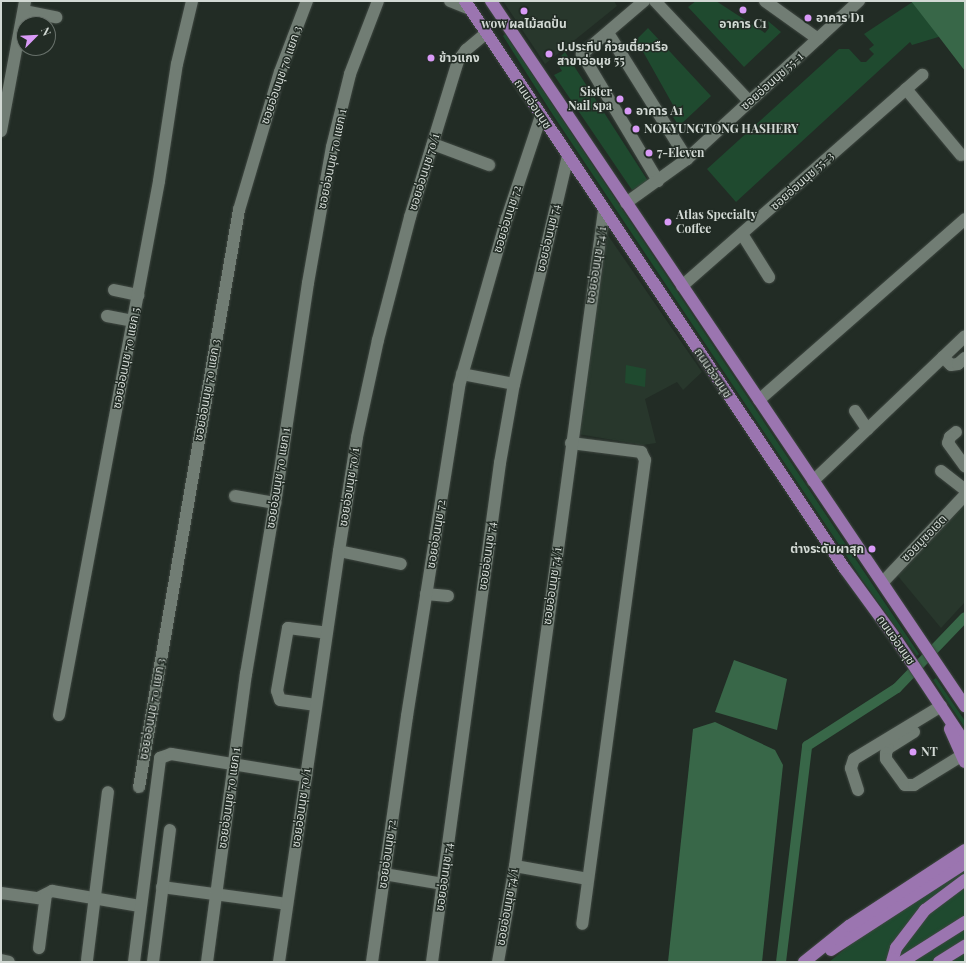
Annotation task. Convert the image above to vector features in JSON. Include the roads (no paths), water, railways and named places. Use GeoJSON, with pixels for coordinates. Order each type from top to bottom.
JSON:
{"type":"FeatureCollection","features":[{"type":"Feature","properties":{"kind":"main road","name":"ถนนอ่อนนุช"},"geometry":{"type":"LineString","coordinates":[[491,1],[965,706]]}},
{"type":"Feature","properties":{"kind":"main road","name":"ถนนอ่อนนุช"},"geometry":{"type":"LineString","coordinates":[[467,5],[845,569],[896,639],[965,743]]}},
{"type":"Feature","properties":{"kind":"main road"},"geometry":{"type":"LineString","coordinates":[[486,33],[504,21]]}},
{"type":"Feature","properties":{"kind":"main road"},"geometry":{"type":"LineString","coordinates":[[941,707],[963,759]]}},
{"type":"Feature","properties":{"kind":"main road"},"geometry":{"type":"LineString","coordinates":[[932,870],[965,842]]}},
{"type":"Feature","properties":{"kind":"main road"},"geometry":{"type":"LineString","coordinates":[[804,962],[849,926],[932,870],[965,850]]}},
{"type":"Feature","properties":{"kind":"main road"},"geometry":{"type":"LineString","coordinates":[[817,962],[835,947],[965,863]]}},
{"type":"Feature","properties":{"kind":"main road"},"geometry":{"type":"LineString","coordinates":[[892,962],[896,948],[925,910],[965,880]]}},
{"type":"Feature","properties":{"kind":"main road"},"geometry":{"type":"LineString","coordinates":[[902,962],[965,922]]}},
{"type":"Feature","properties":{"kind":"main road"},"geometry":{"type":"LineString","coordinates":[[939,962],[965,946]]}},
{"type":"Feature","properties":{"kind":"street","name":"ซอยอ่อนนุช 70 แยก 5"},"geometry":{"type":"LineString","coordinates":[[59,715],[138,295],[177,64],[192,1]]}},
{"type":"Feature","properties":{"kind":"street","name":"ซอยอ่อนนุช 70 แยก 3"},"geometry":{"type":"LineString","coordinates":[[139,786],[239,210],[280,72],[307,1]]}},
{"type":"Feature","properties":{"kind":"street","name":"ซอยอ่อนนุช 70 แยก 1"},"geometry":{"type":"LineString","coordinates":[[207,962],[246,674],[275,503],[307,288],[332,147],[350,74],[378,1]]}},
{"type":"Feature","properties":{"kind":"street"},"geometry":{"type":"LineString","coordinates":[[450,1],[467,5]]}},
{"type":"Feature","properties":{"kind":"street"},"geometry":{"type":"LineString","coordinates":[[644,1],[582,54],[658,181]]}},
{"type":"Feature","properties":{"kind":"street"},"geometry":{"type":"LineString","coordinates":[[655,1],[749,101]]}},
{"type":"Feature","properties":{"kind":"street"},"geometry":{"type":"LineString","coordinates":[[765,1],[818,39]]}},
{"type":"Feature","properties":{"kind":"street","name":"ซอยอ่อนนุช 55-1"},"geometry":{"type":"LineString","coordinates":[[626,203],[687,159],[859,1]]}},
{"type":"Feature","properties":{"kind":"street"},"geometry":{"type":"LineString","coordinates":[[1,131],[6,83],[24,6],[53,16]]}},
{"type":"Feature","properties":{"kind":"street","name":"ซอยอ่อนนุช 70/1"},"geometry":{"type":"LineString","coordinates":[[279,962],[357,437],[378,340],[408,223],[458,61],[466,50],[486,33]]}},
{"type":"Feature","properties":{"kind":"street"},"geometry":{"type":"LineString","coordinates":[[608,33],[687,159]]}},
{"type":"Feature","properties":{"kind":"street","name":"ซอยอ่อนนุช 55-3"},"geometry":{"type":"LineString","coordinates":[[682,286],[922,75]]}},
{"type":"Feature","properties":{"kind":"street"},"geometry":{"type":"LineString","coordinates":[[906,89],[961,155]]}},
{"type":"Feature","properties":{"kind":"street","name":"ซอยอ่อนนุช 72"},"geometry":{"type":"LineString","coordinates":[[372,962],[426,594],[462,374],[507,218],[541,116]]}},
{"type":"Feature","properties":{"kind":"street"},"geometry":{"type":"LineString","coordinates":[[433,144],[489,165]]}},
{"type":"Feature","properties":{"kind":"street","name":"ซอยอ่อนนุช 74"},"geometry":{"type":"LineString","coordinates":[[432,962],[500,463],[514,384],[568,154]]}},
{"type":"Feature","properties":{"kind":"street","name":"ซอยอ่อนนุช 74/1"},"geometry":{"type":"LineString","coordinates":[[498,962],[515,866],[571,443],[604,210]]}},
{"type":"Feature","properties":{"kind":"street"},"geometry":{"type":"LineString","coordinates":[[759,400],[965,219]]}},
{"type":"Feature","properties":{"kind":"street"},"geometry":{"type":"LineString","coordinates":[[742,234],[769,277]]}},
{"type":"Feature","properties":{"kind":"street"},"geometry":{"type":"LineString","coordinates":[[114,290],[138,295]]}},
{"type":"Feature","properties":{"kind":"street"},"geometry":{"type":"LineString","coordinates":[[107,316],[133,321]]}},
{"type":"Feature","properties":{"kind":"street"},"geometry":{"type":"LineString","coordinates":[[813,481],[965,336]]}},
{"type":"Feature","properties":{"kind":"street"},"geometry":{"type":"LineString","coordinates":[[943,357],[951,365],[958,364],[965,358]]}},
{"type":"Feature","properties":{"kind":"street"},"geometry":{"type":"LineString","coordinates":[[462,374],[514,384]]}},
{"type":"Feature","properties":{"kind":"street"},"geometry":{"type":"LineString","coordinates":[[856,411],[867,429]]}},
{"type":"Feature","properties":{"kind":"street"},"geometry":{"type":"LineString","coordinates":[[956,432],[950,437],[948,443],[965,466]]}},
{"type":"Feature","properties":{"kind":"street"},"geometry":{"type":"LineString","coordinates":[[571,443],[641,452],[644,460],[582,924]]}},
{"type":"Feature","properties":{"kind":"street"},"geometry":{"type":"LineString","coordinates":[[941,471],[965,490]]}},
{"type":"Feature","properties":{"kind":"street","name":"ซอยมูซอเฮต"},"geometry":{"type":"LineString","coordinates":[[883,582],[965,495]]}},
{"type":"Feature","properties":{"kind":"street"},"geometry":{"type":"LineString","coordinates":[[235,496],[275,503]]}},
{"type":"Feature","properties":{"kind":"street"},"geometry":{"type":"LineString","coordinates":[[339,551],[401,564]]}},
{"type":"Feature","properties":{"kind":"street"},"geometry":{"type":"LineString","coordinates":[[426,594],[448,596]]}},
{"type":"Feature","properties":{"kind":"street"},"geometry":{"type":"LineString","coordinates":[[316,705],[280,700],[277,691],[288,628],[327,633]]}},
{"type":"Feature","properties":{"kind":"street"},"geometry":{"type":"LineString","coordinates":[[858,790],[851,768],[854,759],[941,707]]}},
{"type":"Feature","properties":{"kind":"street"},"geometry":{"type":"LineString","coordinates":[[914,732],[888,748],[886,753],[886,759],[905,785],[914,784],[963,759]]}},
{"type":"Feature","properties":{"kind":"street"},"geometry":{"type":"LineString","coordinates":[[134,962],[159,760],[163,755],[171,754],[306,776]]}},
{"type":"Feature","properties":{"kind":"street"},"geometry":{"type":"LineString","coordinates":[[87,960],[108,792]]}},
{"type":"Feature","properties":{"kind":"street"},"geometry":{"type":"LineString","coordinates":[[153,962],[170,830]]}},
{"type":"Feature","properties":{"kind":"street"},"geometry":{"type":"LineString","coordinates":[[515,866],[588,879]]}},
{"type":"Feature","properties":{"kind":"street"},"geometry":{"type":"LineString","coordinates":[[384,874],[443,884]]}},
{"type":"Feature","properties":{"kind":"street"},"geometry":{"type":"LineString","coordinates":[[162,887],[216,893],[287,904]]}},
{"type":"Feature","properties":{"kind":"street"},"geometry":{"type":"LineString","coordinates":[[1,893],[38,898],[52,891],[140,906]]}},
{"type":"Feature","properties":{"kind":"street"},"geometry":{"type":"LineString","coordinates":[[39,948],[46,894]]}},
{"type":"Feature","properties":{"kind":"street"},"geometry":{"type":"LineString","coordinates":[[1,960],[9,962]]}},
{"type":"Feature","properties":{"kind":"waterway"},"geometry":{"type":"LineString","coordinates":[[781,962],[807,746],[897,688],[965,617]]}},
{"type":"Feature","properties":{"kind":"place","name":"อาคาร C1"},"geometry":{"type":"Point","coordinates":[743,10]}},
{"type":"Feature","properties":{"kind":"place","name":"wow ผลไม้สดปั่น"},"geometry":{"type":"Point","coordinates":[524,11]}},
{"type":"Feature","properties":{"kind":"place","name":"อาคาร D1"},"geometry":{"type":"Point","coordinates":[808,18]}},
{"type":"Feature","properties":{"kind":"place","name":"ป.ประทีป ก๋วยเตี๋ยวเรือ สาขาอ่อนุช 55"},"geometry":{"type":"Point","coordinates":[549,54]}},
{"type":"Feature","properties":{"kind":"place","name":"ข้าวแกง"},"geometry":{"type":"Point","coordinates":[431,58]}},
{"type":"Feature","properties":{"kind":"place","name":"Sister Nail spa"},"geometry":{"type":"Point","coordinates":[620,99]}},
{"type":"Feature","properties":{"kind":"place","name":"อาคาร A1"},"geometry":{"type":"Point","coordinates":[628,111]}},
{"type":"Feature","properties":{"kind":"place","name":"NOKYUNGTONG HASHERY"},"geometry":{"type":"Point","coordinates":[636,129]}},
{"type":"Feature","properties":{"kind":"place","name":"7-Eleven"},"geometry":{"type":"Point","coordinates":[649,153]}},
{"type":"Feature","properties":{"kind":"place","name":"Atlas Specialty Coffee"},"geometry":{"type":"Point","coordinates":[668,222]}},
{"type":"Feature","properties":{"kind":"place","name":"ต่างระดับผาสุก"},"geometry":{"type":"Point","coordinates":[872,549]}},
{"type":"Feature","properties":{"kind":"place","name":"NT"},"geometry":{"type":"Point","coordinates":[913,752]}}]}
